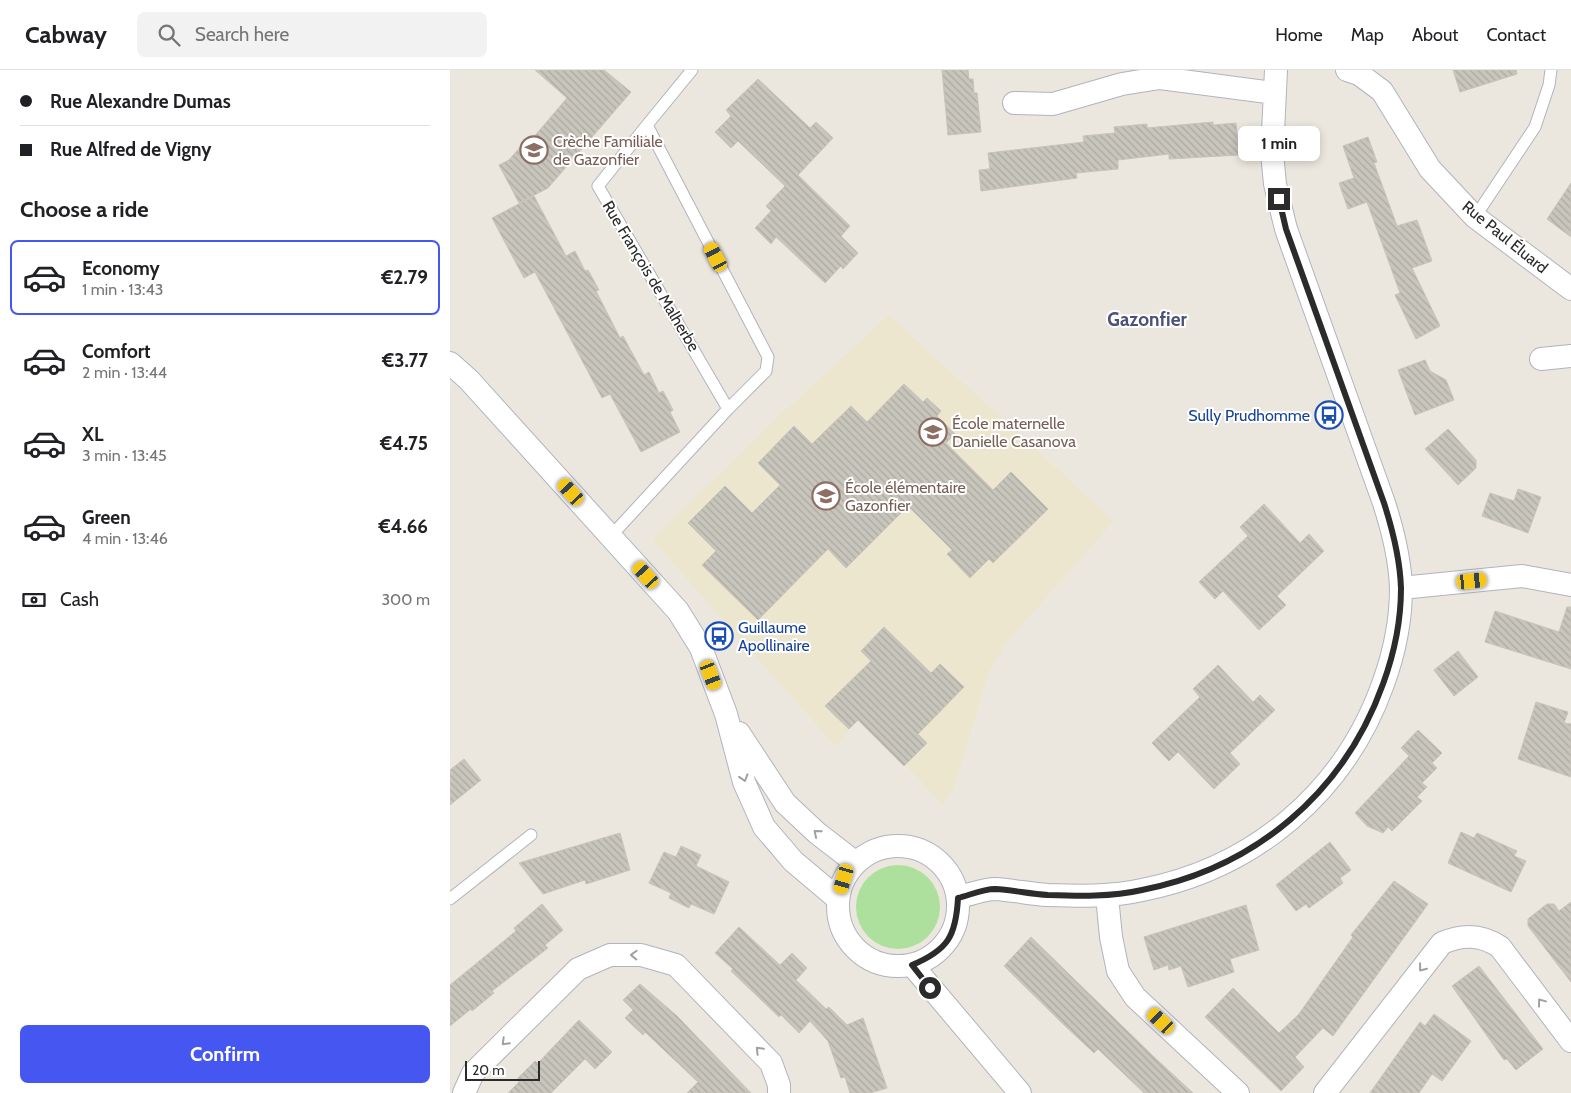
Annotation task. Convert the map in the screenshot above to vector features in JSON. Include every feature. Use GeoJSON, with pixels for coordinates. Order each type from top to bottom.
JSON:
{"type":"FeatureCollection","features":[{"type":"Feature","properties":{"kind":"street"},"geometry":{"type":"LineString","coordinates":[[958,898],[993,889],[1048,895],[1108,896],[1142,890],[1211,870],[1249,850],[1281,827],[1312,800],[1360,738],[1375,706],[1390,663],[1399,621],[1401,588],[1396,544],[1384,503],[1286,229],[1276,184],[1272,153],[1276,70]]}},
{"type":"Feature","properties":{"kind":"street","name":"Rue Paul Éluard"},"geometry":{"type":"LineString","coordinates":[[1347,70],[1359,74],[1382,91],[1430,169],[1475,217],[1571,289]]}},
{"type":"Feature","properties":{"kind":"street"},"geometry":{"type":"LineString","coordinates":[[1014,103],[1053,104],[1122,84],[1160,78],[1274,92]]}},
{"type":"Feature","properties":{"kind":"street"},"geometry":{"type":"LineString","coordinates":[[1541,359],[1571,356]]}},
{"type":"Feature","properties":{"kind":"street"},"geometry":{"type":"LineString","coordinates":[[450,363],[469,380],[678,610],[701,648],[726,714],[744,782],[764,827],[793,861],[838,899]]}},
{"type":"Feature","properties":{"kind":"street"},"geometry":{"type":"LineString","coordinates":[[1401,588],[1522,576],[1571,585]]}},
{"type":"Feature","properties":{"kind":"street"},"geometry":{"type":"LineString","coordinates":[[726,714],[784,804],[817,833],[856,863]]}},
{"type":"Feature","properties":{"kind":"street"},"geometry":{"type":"LineString","coordinates":[[891,846],[911,847],[938,861],[952,877],[958,898],[957,922],[947,942],[932,957],[912,965],[895,967],[874,961],[856,949],[841,926],[838,899],[844,879],[856,863],[872,852],[891,846]]}},
{"type":"Feature","properties":{"kind":"street"},"geometry":{"type":"LineString","coordinates":[[1108,896],[1111,937],[1118,971],[1135,997],[1238,1093]]}},
{"type":"Feature","properties":{"kind":"street"},"geometry":{"type":"LineString","coordinates":[[1325,1093],[1442,943],[1458,937],[1488,939],[1500,947],[1571,1041]]}},
{"type":"Feature","properties":{"kind":"street"},"geometry":{"type":"LineString","coordinates":[[464,1093],[472,1073],[578,969],[610,955],[641,955],[676,965],[771,1063],[779,1085],[779,1093]]}},
{"type":"Feature","properties":{"kind":"street"},"geometry":{"type":"LineString","coordinates":[[912,965],[1020,1093]]}},
{"type":"Feature","properties":{"kind":"lane","name":"Rue François de Malherbe"},"geometry":{"type":"LineString","coordinates":[[692,70],[598,186],[728,409]]}},
{"type":"Feature","properties":{"kind":"lane"},"geometry":{"type":"LineString","coordinates":[[1475,217],[1535,127],[1549,85],[1551,70]]}},
{"type":"Feature","properties":{"kind":"lane"},"geometry":{"type":"LineString","coordinates":[[611,536],[728,409],[766,371],[768,357],[647,125]]}},
{"type":"Feature","properties":{"kind":"lane"},"geometry":{"type":"LineString","coordinates":[[450,898],[531,835]]}},
{"type":"Feature","properties":{"kind":"shaded area"},"geometry":{"type":"Polygon","coordinates":[[[889,315],[1114,521],[1006,643],[989,671],[954,788],[943,804],[859,718],[836,747],[652,540],[781,414],[889,315]]]}},
{"type":"Feature","properties":{"kind":"green space"},"geometry":{"type":"Polygon","coordinates":[[[898,865],[914,868],[928,877],[937,891],[940,907],[937,923],[928,937],[914,946],[898,949],[882,946],[868,937],[859,923],[856,907],[859,891],[868,877],[882,868],[898,865]]]}},
{"type":"Feature","properties":{"kind":"building"},"geometry":{"type":"Polygon","coordinates":[[[535,70],[604,70],[631,92],[548,188],[519,203],[499,165],[509,160],[530,136],[533,138],[567,98],[535,70]]]}},
{"type":"Feature","properties":{"kind":"building"},"geometry":{"type":"Polygon","coordinates":[[[942,70],[968,70],[969,79],[973,79],[974,93],[977,93],[981,132],[948,135],[942,70]]]}},
{"type":"Feature","properties":{"kind":"building"},"geometry":{"type":"Polygon","coordinates":[[[1453,70],[1516,70],[1517,74],[1460,92],[1453,70]]]}},
{"type":"Feature","properties":{"kind":"building"},"geometry":{"type":"Polygon","coordinates":[[[758,79],[810,128],[816,122],[833,138],[798,175],[850,226],[841,236],[858,253],[843,269],[841,266],[825,283],[776,237],[771,244],[755,228],[771,211],[766,206],[785,186],[738,141],[731,148],[715,132],[731,116],[726,110],[758,79]]]}},
{"type":"Feature","properties":{"kind":"building"},"geometry":{"type":"Polygon","coordinates":[[[1213,122],[1213,125],[1236,123],[1239,155],[1169,159],[1169,154],[1118,160],[1118,169],[1076,173],[1077,178],[981,191],[979,170],[990,169],[988,153],[1084,142],[1083,136],[1115,133],[1114,127],[1147,124],[1147,128],[1213,122]]]}},
{"type":"Feature","properties":{"kind":"building"},"geometry":{"type":"Polygon","coordinates":[[[1368,137],[1377,162],[1374,163],[1397,226],[1417,220],[1432,261],[1412,268],[1440,326],[1416,339],[1395,295],[1400,293],[1367,202],[1348,209],[1339,183],[1354,178],[1343,146],[1368,137]]]}},
{"type":"Feature","properties":{"kind":"building"},"geometry":{"type":"Polygon","coordinates":[[[1571,183],[1571,237],[1547,219],[1571,183]]]}},
{"type":"Feature","properties":{"kind":"building"},"geometry":{"type":"Polygon","coordinates":[[[534,196],[566,256],[575,251],[585,271],[588,270],[599,290],[596,291],[620,338],[623,336],[644,375],[649,372],[659,393],[663,391],[673,410],[670,412],[680,432],[641,452],[610,394],[602,398],[535,272],[524,278],[492,218],[534,196]]]}},
{"type":"Feature","properties":{"kind":"building"},"geometry":{"type":"Polygon","coordinates":[[[1425,360],[1430,371],[1446,380],[1454,400],[1415,415],[1398,370],[1425,360]]]}},
{"type":"Feature","properties":{"kind":"building"},"geometry":{"type":"Polygon","coordinates":[[[904,384],[923,402],[927,398],[941,411],[937,416],[955,434],[946,443],[993,490],[1011,472],[1048,509],[993,563],[989,559],[970,578],[947,554],[952,550],[908,506],[846,568],[828,549],[758,620],[702,565],[716,551],[688,523],[725,486],[752,513],[780,485],[758,463],[794,426],[812,444],[851,406],[867,422],[904,384]]]}},
{"type":"Feature","properties":{"kind":"building"},"geometry":{"type":"Polygon","coordinates":[[[1448,429],[1476,460],[1476,468],[1458,485],[1425,449],[1448,429]]]}},
{"type":"Feature","properties":{"kind":"building"},"geometry":{"type":"Polygon","coordinates":[[[1518,489],[1541,497],[1528,533],[1482,516],[1490,493],[1514,501],[1518,489]]]}},
{"type":"Feature","properties":{"kind":"building"},"geometry":{"type":"Polygon","coordinates":[[[1264,504],[1300,543],[1309,534],[1324,551],[1277,596],[1286,605],[1259,630],[1223,591],[1215,599],[1199,582],[1248,536],[1240,527],[1264,504]]]}},
{"type":"Feature","properties":{"kind":"building"},"geometry":{"type":"Polygon","coordinates":[[[1567,607],[1571,607],[1571,669],[1485,642],[1495,611],[1559,632],[1567,607]]]}},
{"type":"Feature","properties":{"kind":"building"},"geometry":{"type":"Polygon","coordinates":[[[884,627],[931,673],[940,664],[964,687],[918,734],[927,743],[904,766],[858,720],[849,729],[825,706],[871,661],[861,651],[884,627]]]}},
{"type":"Feature","properties":{"kind":"building"},"geometry":{"type":"Polygon","coordinates":[[[1458,651],[1478,677],[1454,696],[1434,670],[1458,651]]]}},
{"type":"Feature","properties":{"kind":"building"},"geometry":{"type":"Polygon","coordinates":[[[1218,665],[1253,702],[1260,695],[1275,710],[1230,753],[1240,764],[1214,789],[1178,752],[1169,761],[1152,743],[1200,697],[1193,689],[1218,665]]]}},
{"type":"Feature","properties":{"kind":"building"},"geometry":{"type":"Polygon","coordinates":[[[1536,702],[1568,712],[1564,723],[1571,724],[1571,777],[1518,759],[1536,702]]]}},
{"type":"Feature","properties":{"kind":"building"},"geometry":{"type":"Polygon","coordinates":[[[1418,730],[1442,753],[1432,763],[1437,768],[1422,783],[1427,787],[1417,797],[1422,801],[1392,831],[1388,827],[1383,833],[1367,826],[1355,813],[1409,756],[1401,748],[1418,730]]]}},
{"type":"Feature","properties":{"kind":"building"},"geometry":{"type":"Polygon","coordinates":[[[464,759],[481,780],[450,805],[450,770],[464,759]]]}},
{"type":"Feature","properties":{"kind":"building"},"geometry":{"type":"Polygon","coordinates":[[[1461,832],[1474,838],[1477,833],[1517,851],[1514,856],[1526,861],[1511,892],[1448,863],[1461,832]]]}},
{"type":"Feature","properties":{"kind":"building"},"geometry":{"type":"Polygon","coordinates":[[[620,833],[630,870],[586,884],[585,880],[543,894],[519,863],[620,833]]]}},
{"type":"Feature","properties":{"kind":"building"},"geometry":{"type":"Polygon","coordinates":[[[1330,842],[1351,870],[1340,878],[1343,883],[1309,908],[1306,904],[1296,911],[1276,885],[1330,842]]]}},
{"type":"Feature","properties":{"kind":"building"},"geometry":{"type":"Polygon","coordinates":[[[681,846],[701,855],[696,866],[729,882],[714,914],[691,904],[689,908],[669,898],[671,893],[649,883],[664,852],[676,857],[681,846]]]}},
{"type":"Feature","properties":{"kind":"building"},"geometry":{"type":"Polygon","coordinates":[[[1394,881],[1428,904],[1333,1036],[1323,1028],[1295,1057],[1304,1067],[1281,1091],[1205,1017],[1233,988],[1279,1033],[1299,1014],[1353,937],[1351,935],[1394,881]]]}},
{"type":"Feature","properties":{"kind":"building"},"geometry":{"type":"Polygon","coordinates":[[[1571,902],[1571,982],[1528,926],[1528,919],[1547,904],[1554,904],[1559,911],[1571,902]]]}},
{"type":"Feature","properties":{"kind":"building"},"geometry":{"type":"Polygon","coordinates":[[[542,904],[563,930],[545,945],[548,948],[492,991],[494,993],[472,1011],[471,1009],[450,1026],[450,985],[516,931],[514,928],[542,904]]]}},
{"type":"Feature","properties":{"kind":"building"},"geometry":{"type":"Polygon","coordinates":[[[1246,905],[1259,950],[1230,959],[1234,972],[1188,987],[1181,966],[1169,970],[1168,965],[1154,970],[1144,937],[1246,905]]]}},
{"type":"Feature","properties":{"kind":"building"},"geometry":{"type":"Polygon","coordinates":[[[739,927],[780,965],[792,953],[807,968],[796,980],[826,1009],[829,1007],[847,1025],[863,1018],[887,1088],[870,1093],[850,1093],[845,1077],[841,1078],[828,1041],[810,1021],[799,1033],[781,1015],[779,1017],[731,971],[733,969],[715,953],[739,927]]]}},
{"type":"Feature","properties":{"kind":"building"},"geometry":{"type":"Polygon","coordinates":[[[1031,937],[1193,1093],[1144,1093],[1098,1049],[1094,1053],[1064,1025],[1004,966],[1031,937]]]}},
{"type":"Feature","properties":{"kind":"building"},"geometry":{"type":"Polygon","coordinates":[[[1479,966],[1543,1049],[1516,1070],[1507,1059],[1504,1060],[1452,986],[1479,966]]]}},
{"type":"Feature","properties":{"kind":"building"},"geometry":{"type":"Polygon","coordinates":[[[640,984],[677,1016],[751,1093],[687,1093],[698,1082],[645,1032],[643,1035],[625,1018],[633,1010],[623,1000],[640,984]]]}},
{"type":"Feature","properties":{"kind":"building"},"geometry":{"type":"Polygon","coordinates":[[[1434,1014],[1471,1041],[1442,1081],[1432,1074],[1419,1093],[1370,1093],[1420,1022],[1425,1026],[1434,1014]]]}},
{"type":"Feature","properties":{"kind":"building"},"geometry":{"type":"Polygon","coordinates":[[[579,1020],[612,1052],[595,1069],[585,1059],[551,1093],[508,1093],[519,1082],[517,1079],[535,1061],[538,1063],[579,1020]]]}},
{"type":"Feature","properties":{"kind":"place","name":"Crèche Familiale de Gazonfier"},"geometry":{"type":"Point","coordinates":[534,150]}},
{"type":"Feature","properties":{"kind":"place","name":"Sully Prudhomme"},"geometry":{"type":"Point","coordinates":[1329,415]}},
{"type":"Feature","properties":{"kind":"place","name":"École maternelle Danielle Casanova"},"geometry":{"type":"Point","coordinates":[933,432]}},
{"type":"Feature","properties":{"kind":"place","name":"École élémentaire Gazonfier"},"geometry":{"type":"Point","coordinates":[826,496]}},
{"type":"Feature","properties":{"kind":"place","name":"Guillaume Apollinaire"},"geometry":{"type":"Point","coordinates":[719,636]}},
{"type":"Feature","properties":{"kind":"district","name":"Gazonfier"},"geometry":{"type":"Point","coordinates":[1147,319]}},
{"type":"Feature","properties":{"kind":"route"},"geometry":{"type":"LineString","coordinates":[[930,988],[912,965],[932,957],[947,942],[957,922],[958,898],[993,889],[1048,895],[1108,896],[1175,882],[1211,870],[1249,850],[1281,827],[1312,800],[1337,771],[1360,738],[1375,706],[1390,663],[1399,621],[1401,588],[1396,544],[1384,503],[1286,229],[1279,199]]}}]}
